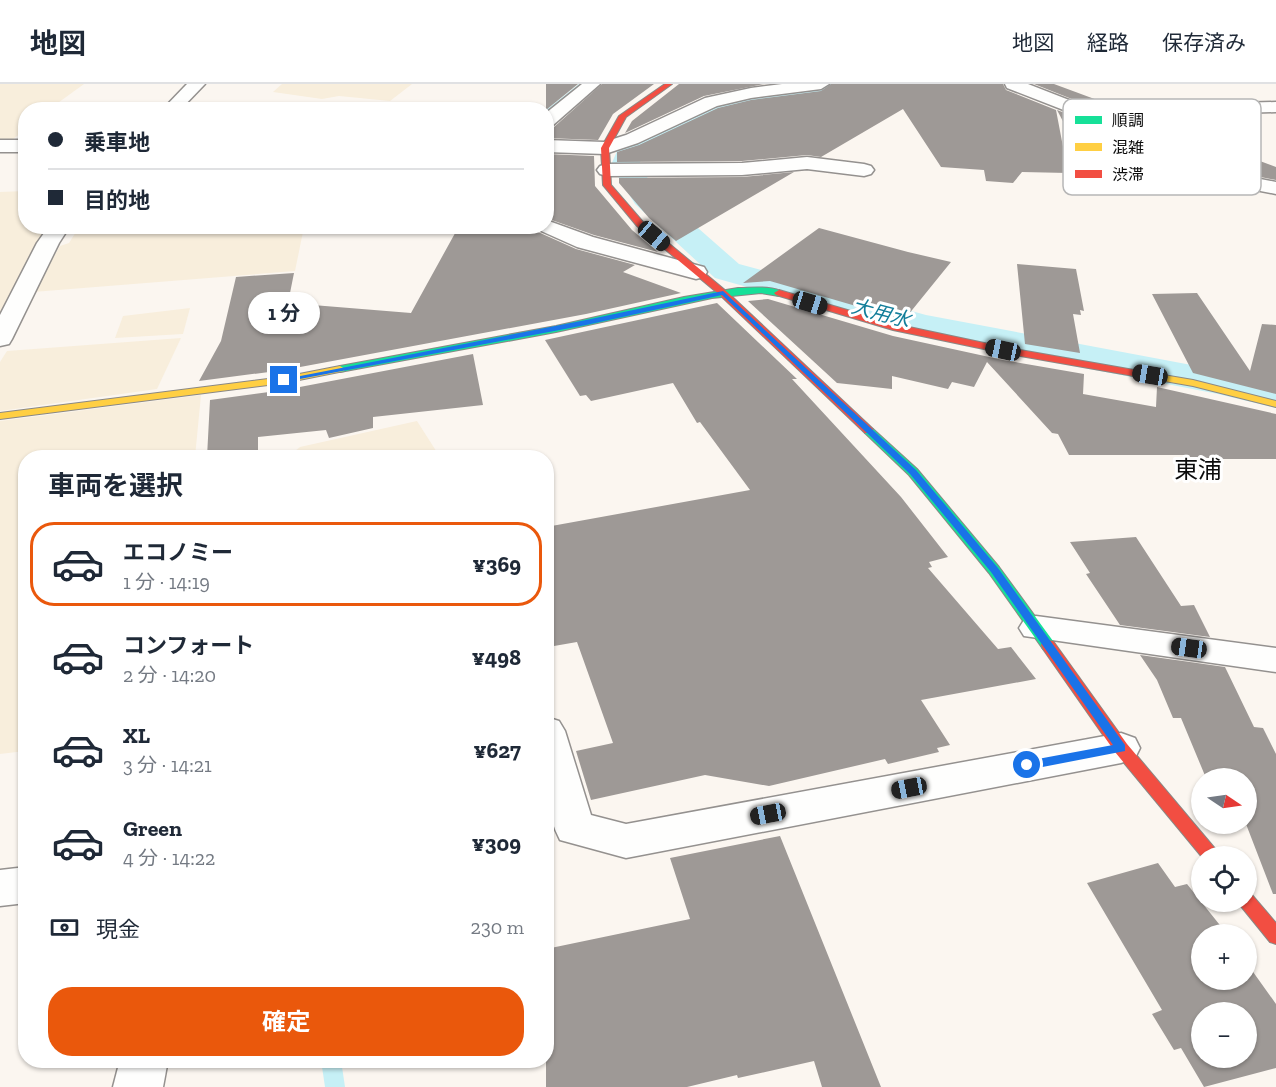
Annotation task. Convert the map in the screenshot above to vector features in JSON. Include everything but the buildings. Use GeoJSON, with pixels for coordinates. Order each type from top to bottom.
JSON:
{"type":"FeatureCollection","features":[{"type":"Feature","properties":{"kind":"street"},"geometry":{"type":"LineString","coordinates":[[178,102],[197,84]]}},
{"type":"Feature","properties":{"kind":"street"},"geometry":{"type":"LineString","coordinates":[[554,115],[592,84]]}},
{"type":"Feature","properties":{"kind":"street"},"geometry":{"type":"LineString","coordinates":[[605,148],[623,116],[669,84]]}},
{"type":"Feature","properties":{"kind":"street"},"geometry":{"type":"LineString","coordinates":[[554,146],[605,148],[632,139],[711,102],[751,93],[821,84]]}},
{"type":"Feature","properties":{"kind":"street"},"geometry":{"type":"LineString","coordinates":[[1013,84],[1063,103]]}},
{"type":"Feature","properties":{"kind":"street"},"geometry":{"type":"LineString","coordinates":[[1261,108],[1276,107]]}},
{"type":"Feature","properties":{"kind":"street"},"geometry":{"type":"LineString","coordinates":[[0,146],[18,147]]}},
{"type":"Feature","properties":{"kind":"street"},"geometry":{"type":"LineString","coordinates":[[605,148],[622,170]]}},
{"type":"Feature","properties":{"kind":"street"},"geometry":{"type":"LineString","coordinates":[[864,170],[807,163],[742,169],[622,170],[607,185],[640,224],[723,293],[913,472],[994,570],[1121,748],[1203,846]]}},
{"type":"Feature","properties":{"kind":"street"},"geometry":{"type":"LineString","coordinates":[[1261,185],[1276,188]]}},
{"type":"Feature","properties":{"kind":"street"},"geometry":{"type":"LineString","coordinates":[[554,229],[585,243],[696,272]]}},
{"type":"Feature","properties":{"kind":"street"},"geometry":{"type":"LineString","coordinates":[[0,339],[54,234]]}},
{"type":"Feature","properties":{"kind":"street"},"geometry":{"type":"LineString","coordinates":[[0,416],[284,380],[586,323],[723,293],[769,290],[893,327],[1003,350],[1193,382],[1276,404]]}},
{"type":"Feature","properties":{"kind":"street"},"geometry":{"type":"LineString","coordinates":[[1036,628],[1276,660]]}},
{"type":"Feature","properties":{"kind":"street"},"geometry":{"type":"LineString","coordinates":[[554,759],[574,828],[626,841],[1121,748]]}},
{"type":"Feature","properties":{"kind":"street"},"geometry":{"type":"LineString","coordinates":[[0,888],[18,886]]}},
{"type":"Feature","properties":{"kind":"street"},"geometry":{"type":"LineString","coordinates":[[1256,912],[1276,935]]}},
{"type":"Feature","properties":{"kind":"street"},"geometry":{"type":"LineString","coordinates":[[138,1087],[142,1068]]}},
{"type":"Feature","properties":{"kind":"shaded area"},"geometry":{"type":"Polygon","coordinates":[[[0,84],[84,84],[59,102],[18,102],[18,135],[9,142],[0,142],[0,84]]]}},
{"type":"Feature","properties":{"kind":"shaded area"},"geometry":{"type":"Polygon","coordinates":[[[282,84],[412,84],[390,101],[339,96],[322,99],[273,92],[282,84]]]}},
{"type":"Feature","properties":{"kind":"shaded area"},"geometry":{"type":"Polygon","coordinates":[[[18,191],[18,234],[48,234],[0,320],[0,192],[18,191]]]}},
{"type":"Feature","properties":{"kind":"shaded area"},"geometry":{"type":"Polygon","coordinates":[[[75,234],[303,234],[295,271],[33,292],[60,246],[69,243],[75,234]]]}},
{"type":"Feature","properties":{"kind":"shaded area"},"geometry":{"type":"Polygon","coordinates":[[[190,308],[183,334],[115,338],[123,316],[190,308]]]}},
{"type":"Feature","properties":{"kind":"shaded area"},"geometry":{"type":"Polygon","coordinates":[[[181,338],[157,389],[0,411],[0,362],[7,351],[181,338]]]}},
{"type":"Feature","properties":{"kind":"shaded area"},"geometry":{"type":"Polygon","coordinates":[[[201,395],[196,450],[18,450],[18,752],[0,754],[0,421],[201,395]]]}},
{"type":"Feature","properties":{"kind":"shaded area"},"geometry":{"type":"Polygon","coordinates":[[[417,421],[436,450],[296,450],[300,447],[417,421]]]}},
{"type":"Feature","properties":{"kind":"waterway"},"geometry":{"type":"LineString","coordinates":[[554,107],[583,84]]}},
{"type":"Feature","properties":{"kind":"waterway","name":"大用水"},"geometry":{"type":"LineString","coordinates":[[840,84],[745,98],[689,116],[631,148],[625,165],[646,198],[727,271],[922,325],[1218,382],[1276,396]]}},
{"type":"Feature","properties":{"kind":"waterway"},"geometry":{"type":"LineString","coordinates":[[332,1068],[335,1087]]}},
{"type":"Feature","properties":{"kind":"traffic: fast"},"geometry":{"type":"LineString","coordinates":[[340,369],[556,329],[712,295],[761,290],[779,293]]}},
{"type":"Feature","properties":{"kind":"traffic: fast"},"geometry":{"type":"LineString","coordinates":[[869,431],[913,472],[994,570],[1048,645]]}},
{"type":"Feature","properties":{"kind":"traffic: slow"},"geometry":{"type":"LineString","coordinates":[[0,416],[284,380],[340,369]]}},
{"type":"Feature","properties":{"kind":"traffic: slow"},"geometry":{"type":"LineString","coordinates":[[1134,373],[1193,383],[1276,404]]}},
{"type":"Feature","properties":{"kind":"traffic: jam"},"geometry":{"type":"LineString","coordinates":[[669,84],[623,116],[605,148],[607,185],[640,224],[723,293],[869,431]]}},
{"type":"Feature","properties":{"kind":"traffic: jam"},"geometry":{"type":"LineString","coordinates":[[779,293],[893,327],[1003,350],[1134,373]]}},
{"type":"Feature","properties":{"kind":"traffic: jam"},"geometry":{"type":"LineString","coordinates":[[1048,645],[1121,748],[1203,846]]}},
{"type":"Feature","properties":{"kind":"traffic: jam"},"geometry":{"type":"LineString","coordinates":[[1256,912],[1276,936]]}},
{"type":"Feature","properties":{"kind":"district","name":"東浦"},"geometry":{"type":"Point","coordinates":[1198,469]}},
{"type":"Feature","properties":{"kind":"route"},"geometry":{"type":"LineString","coordinates":[[284,380],[586,323],[723,293],[913,472],[994,570],[1121,748],[1027,765]]}}]}
